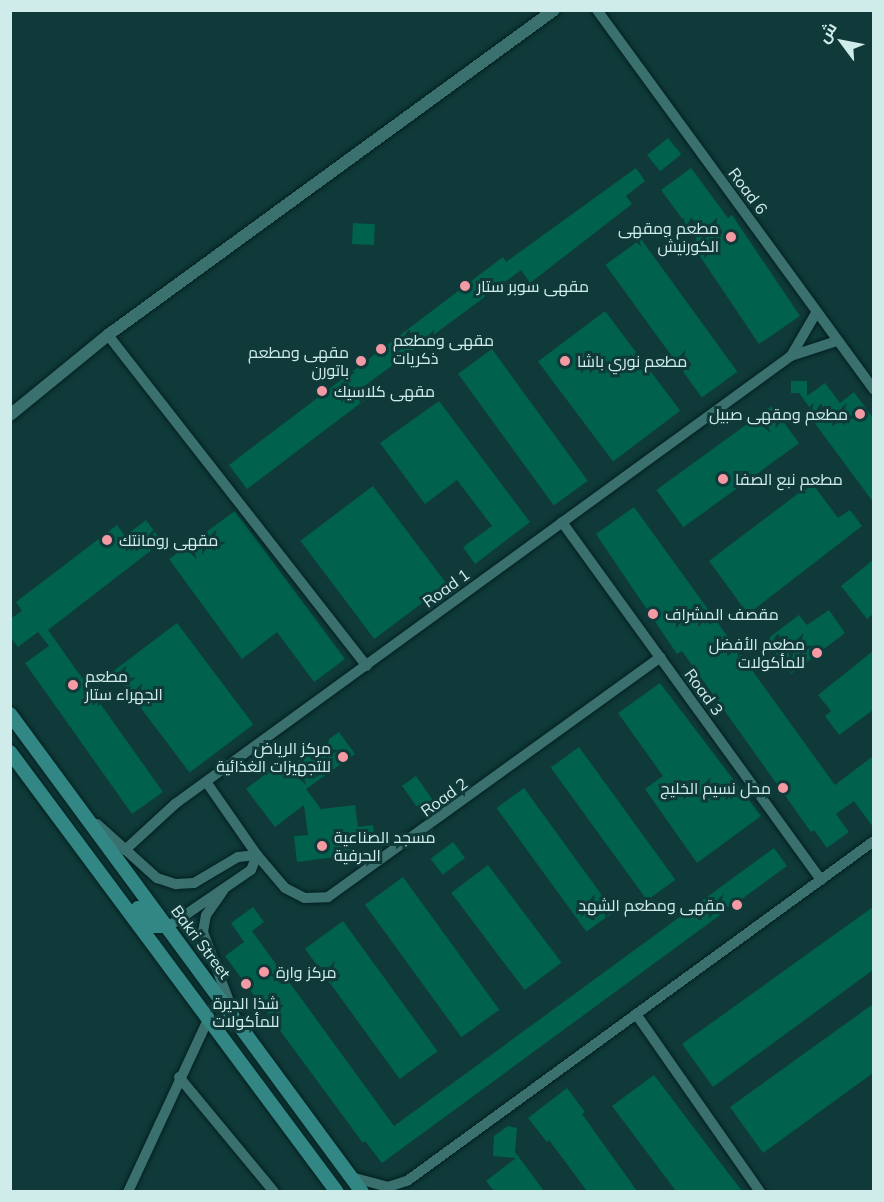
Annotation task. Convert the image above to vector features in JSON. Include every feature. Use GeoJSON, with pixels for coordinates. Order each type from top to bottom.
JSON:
{"type":"FeatureCollection","features":[{"type":"Feature","properties":{"kind":"main road","name":"Bakri Street"},"geometry":{"type":"LineString","coordinates":[[10,714],[169,926],[362,1191]]}},
{"type":"Feature","properties":{"kind":"main road"},"geometry":{"type":"LineString","coordinates":[[10,752],[337,1191]]}},
{"type":"Feature","properties":{"kind":"main road"},"geometry":{"type":"LineString","coordinates":[[80,844],[112,874],[148,922],[157,927],[169,926]]}},
{"type":"Feature","properties":{"kind":"street"},"geometry":{"type":"LineString","coordinates":[[10,415],[17,402],[555,10]]}},
{"type":"Feature","properties":{"kind":"street","name":"Road 6"},"geometry":{"type":"LineString","coordinates":[[597,10],[873,390]]}},
{"type":"Feature","properties":{"kind":"street","name":"Road 1"},"geometry":{"type":"LineString","coordinates":[[791,356],[816,314]]}},
{"type":"Feature","properties":{"kind":"street"},"geometry":{"type":"LineString","coordinates":[[108,335],[367,666]]}},
{"type":"Feature","properties":{"kind":"street","name":"Road 1"},"geometry":{"type":"LineString","coordinates":[[125,850],[149,824],[791,356],[837,341]]}},
{"type":"Feature","properties":{"kind":"street","name":"Road 3"},"geometry":{"type":"LineString","coordinates":[[562,522],[821,880]]}},
{"type":"Feature","properties":{"kind":"street","name":"Road 2"},"geometry":{"type":"LineString","coordinates":[[207,783],[257,855],[285,888],[298,896],[316,900],[338,894],[661,657]]}},
{"type":"Feature","properties":{"kind":"street"},"geometry":{"type":"LineString","coordinates":[[84,813],[157,878],[176,884],[194,883],[238,857],[257,855],[251,870],[169,926]]}},
{"type":"Feature","properties":{"kind":"street"},"geometry":{"type":"LineString","coordinates":[[351,1177],[388,1187],[405,1186],[873,842]]}},
{"type":"Feature","properties":{"kind":"street"},"geometry":{"type":"LineString","coordinates":[[223,891],[206,915],[203,932],[207,952],[234,1015]]}},
{"type":"Feature","properties":{"kind":"street"},"geometry":{"type":"LineString","coordinates":[[636,1014],[760,1191]]}},
{"type":"Feature","properties":{"kind":"street"},"geometry":{"type":"LineString","coordinates":[[128,1191],[179,1077],[208,1020]]}},
{"type":"Feature","properties":{"kind":"street"},"geometry":{"type":"LineString","coordinates":[[179,1077],[274,1191]]}},
{"type":"Feature","properties":{"kind":"building"},"geometry":{"type":"Polygon","coordinates":[[[668,138],[681,154],[660,171],[647,155],[668,138]]]}},
{"type":"Feature","properties":{"kind":"building"},"geometry":{"type":"Polygon","coordinates":[[[636,168],[645,181],[626,196],[632,204],[530,283],[521,270],[363,387],[370,396],[247,489],[229,465],[503,257],[506,262],[636,168]]]}},
{"type":"Feature","properties":{"kind":"building"},"geometry":{"type":"Polygon","coordinates":[[[691,168],[728,218],[732,215],[800,316],[759,344],[691,243],[697,239],[661,190],[691,168]]]}},
{"type":"Feature","properties":{"kind":"building"},"geometry":{"type":"Polygon","coordinates":[[[353,223],[375,224],[374,245],[352,244],[353,223]]]}},
{"type":"Feature","properties":{"kind":"building"},"geometry":{"type":"Polygon","coordinates":[[[641,239],[737,372],[702,398],[605,265],[641,239]]]}},
{"type":"Feature","properties":{"kind":"building"},"geometry":{"type":"Polygon","coordinates":[[[605,311],[680,411],[613,461],[538,362],[605,311]]]}},
{"type":"Feature","properties":{"kind":"building"},"geometry":{"type":"Polygon","coordinates":[[[492,349],[588,481],[554,506],[458,374],[492,349]]]}},
{"type":"Feature","properties":{"kind":"building"},"geometry":{"type":"Polygon","coordinates":[[[791,381],[807,381],[807,396],[825,383],[840,403],[854,392],[873,418],[873,502],[814,422],[818,419],[799,393],[791,393],[791,381]]]}},
{"type":"Feature","properties":{"kind":"building"},"geometry":{"type":"Polygon","coordinates":[[[439,401],[530,522],[475,564],[463,547],[492,526],[457,480],[425,504],[380,443],[439,401]]]}},
{"type":"Feature","properties":{"kind":"building"},"geometry":{"type":"Polygon","coordinates":[[[772,406],[799,443],[683,527],[656,490],[772,406]]]}},
{"type":"Feature","properties":{"kind":"building"},"geometry":{"type":"Polygon","coordinates":[[[812,483],[838,518],[850,510],[862,526],[748,614],[709,561],[812,483]]]}},
{"type":"Feature","properties":{"kind":"building"},"geometry":{"type":"Polygon","coordinates":[[[373,486],[447,584],[374,639],[300,541],[373,486]]]}},
{"type":"Feature","properties":{"kind":"building"},"geometry":{"type":"Polygon","coordinates":[[[634,507],[835,785],[873,756],[873,827],[854,801],[836,814],[849,832],[827,848],[814,830],[811,832],[682,651],[677,654],[596,534],[634,507]]]}},
{"type":"Feature","properties":{"kind":"building"},"geometry":{"type":"Polygon","coordinates":[[[235,511],[345,659],[314,682],[277,632],[242,659],[169,559],[235,511]]]}},
{"type":"Feature","properties":{"kind":"building"},"geometry":{"type":"Polygon","coordinates":[[[146,520],[162,542],[48,630],[163,792],[132,814],[25,663],[49,646],[38,632],[18,647],[10,637],[10,619],[22,611],[16,602],[117,525],[125,536],[146,520]]]}},
{"type":"Feature","properties":{"kind":"building"},"geometry":{"type":"Polygon","coordinates":[[[873,560],[873,614],[867,619],[841,586],[873,560]]]}},
{"type":"Feature","properties":{"kind":"building"},"geometry":{"type":"Polygon","coordinates":[[[829,610],[845,633],[791,674],[766,640],[799,615],[807,625],[829,610]]]}},
{"type":"Feature","properties":{"kind":"building"},"geometry":{"type":"Polygon","coordinates":[[[177,623],[253,724],[190,773],[113,671],[177,623]]]}},
{"type":"Feature","properties":{"kind":"building"},"geometry":{"type":"Polygon","coordinates":[[[873,651],[873,710],[839,735],[825,716],[831,711],[818,695],[873,651]]]}},
{"type":"Feature","properties":{"kind":"building"},"geometry":{"type":"Polygon","coordinates":[[[660,683],[761,816],[697,863],[645,789],[663,776],[618,713],[660,683]]]}},
{"type":"Feature","properties":{"kind":"building"},"geometry":{"type":"Polygon","coordinates":[[[339,732],[355,754],[306,789],[321,809],[355,805],[358,827],[373,825],[375,842],[350,845],[351,855],[297,862],[294,836],[308,835],[304,805],[275,827],[246,789],[284,760],[290,767],[339,732]]]}},
{"type":"Feature","properties":{"kind":"building"},"geometry":{"type":"Polygon","coordinates":[[[579,747],[675,880],[647,900],[551,768],[579,747]]]}},
{"type":"Feature","properties":{"kind":"building"},"geometry":{"type":"Polygon","coordinates":[[[416,776],[433,800],[419,810],[402,786],[416,776]]]}},
{"type":"Feature","properties":{"kind":"building"},"geometry":{"type":"Polygon","coordinates":[[[524,788],[614,912],[586,932],[496,808],[524,788]]]}},
{"type":"Feature","properties":{"kind":"building"},"geometry":{"type":"Polygon","coordinates":[[[453,842],[465,858],[443,875],[431,859],[453,842]]]}},
{"type":"Feature","properties":{"kind":"building"},"geometry":{"type":"Polygon","coordinates":[[[774,848],[787,866],[382,1163],[365,1141],[363,1143],[225,956],[244,942],[231,923],[253,907],[264,922],[252,931],[394,1126],[774,848]]]}},
{"type":"Feature","properties":{"kind":"building"},"geometry":{"type":"Polygon","coordinates":[[[488,865],[561,962],[525,990],[451,893],[488,865]]]}},
{"type":"Feature","properties":{"kind":"building"},"geometry":{"type":"Polygon","coordinates":[[[403,877],[499,1010],[461,1037],[365,905],[403,877]]]}},
{"type":"Feature","properties":{"kind":"building"},"geometry":{"type":"Polygon","coordinates":[[[873,907],[873,970],[713,1087],[682,1044],[873,907]]]}},
{"type":"Feature","properties":{"kind":"building"},"geometry":{"type":"Polygon","coordinates":[[[343,921],[438,1051],[400,1079],[305,949],[343,921]]]}},
{"type":"Feature","properties":{"kind":"building"},"geometry":{"type":"Polygon","coordinates":[[[873,1004],[873,1073],[763,1153],[730,1107],[873,1004]]]}},
{"type":"Feature","properties":{"kind":"building"},"geometry":{"type":"Polygon","coordinates":[[[654,1075],[742,1191],[676,1191],[612,1106],[654,1075]]]}},
{"type":"Feature","properties":{"kind":"building"},"geometry":{"type":"Polygon","coordinates":[[[567,1088],[585,1112],[582,1114],[637,1191],[587,1191],[549,1140],[547,1142],[528,1118],[567,1088]]]}},
{"type":"Feature","properties":{"kind":"building"},"geometry":{"type":"Polygon","coordinates":[[[508,1126],[517,1128],[515,1152],[544,1191],[494,1191],[486,1181],[516,1158],[493,1156],[494,1136],[508,1126]]]}},
{"type":"Feature","properties":{"kind":"place","name":"مطعم ومقهى الكورنيش"},"geometry":{"type":"Point","coordinates":[731,237]}},
{"type":"Feature","properties":{"kind":"place","name":"مقهى سوبر ستار"},"geometry":{"type":"Point","coordinates":[465,286]}},
{"type":"Feature","properties":{"kind":"place","name":"مقهى ومطعم ذكريات"},"geometry":{"type":"Point","coordinates":[381,349]}},
{"type":"Feature","properties":{"kind":"place","name":"مقهى ومطعم باتورن"},"geometry":{"type":"Point","coordinates":[361,361]}},
{"type":"Feature","properties":{"kind":"place","name":"مطعم نوري باشا"},"geometry":{"type":"Point","coordinates":[565,361]}},
{"type":"Feature","properties":{"kind":"place","name":"مقهى كلاسيك"},"geometry":{"type":"Point","coordinates":[322,391]}},
{"type":"Feature","properties":{"kind":"place","name":"مطعم ومقهى صبيل"},"geometry":{"type":"Point","coordinates":[860,414]}},
{"type":"Feature","properties":{"kind":"place","name":"مطعم نبع الصفا"},"geometry":{"type":"Point","coordinates":[723,479]}},
{"type":"Feature","properties":{"kind":"place","name":"مقهى رومانتك"},"geometry":{"type":"Point","coordinates":[107,540]}},
{"type":"Feature","properties":{"kind":"place","name":"مقصف المشراف"},"geometry":{"type":"Point","coordinates":[653,614]}},
{"type":"Feature","properties":{"kind":"place","name":"مطعم الأفضل للمأكولات"},"geometry":{"type":"Point","coordinates":[817,653]}},
{"type":"Feature","properties":{"kind":"place","name":"مطعم الجهراء ستار"},"geometry":{"type":"Point","coordinates":[73,685]}},
{"type":"Feature","properties":{"kind":"place","name":"مركز الرياض للتجهيزات الغذائية"},"geometry":{"type":"Point","coordinates":[343,757]}},
{"type":"Feature","properties":{"kind":"place","name":"محل نسيم الخليج"},"geometry":{"type":"Point","coordinates":[783,788]}},
{"type":"Feature","properties":{"kind":"place","name":"مسجد الصناعية الحرفية"},"geometry":{"type":"Point","coordinates":[322,846]}},
{"type":"Feature","properties":{"kind":"place","name":"مقهى ومطعم الشهد"},"geometry":{"type":"Point","coordinates":[737,905]}},
{"type":"Feature","properties":{"kind":"place","name":"مركز وارة"},"geometry":{"type":"Point","coordinates":[264,972]}},
{"type":"Feature","properties":{"kind":"place","name":"شذا الديرة للمأكولات"},"geometry":{"type":"Point","coordinates":[246,984]}}]}
